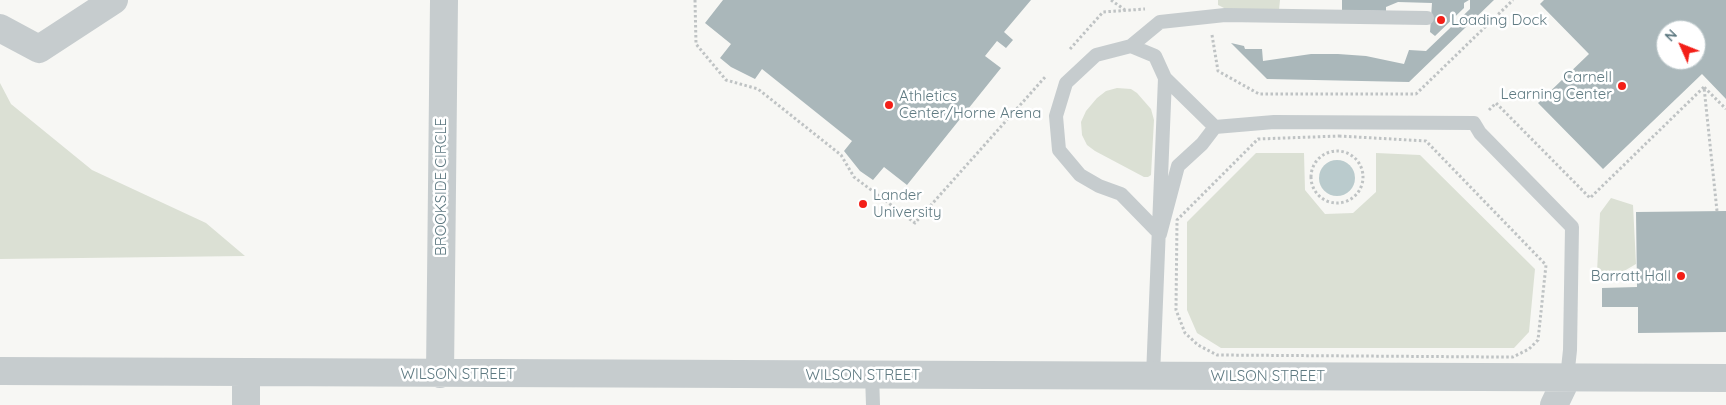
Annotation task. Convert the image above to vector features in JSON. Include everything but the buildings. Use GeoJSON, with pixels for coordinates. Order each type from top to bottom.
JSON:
{"type":"FeatureCollection","features":[{"type":"Feature","properties":{"kind":"street"},"geometry":{"type":"LineString","coordinates":[[0,28],[39,48],[114,0]]}},
{"type":"Feature","properties":{"kind":"street","name":"BROOKSIDE CIRCLE"},"geometry":{"type":"LineString","coordinates":[[440,374],[444,0]]}},
{"type":"Feature","properties":{"kind":"street","name":"WILSON STREET"},"geometry":{"type":"LineString","coordinates":[[0,371],[246,374],[1726,378]]}},
{"type":"Feature","properties":{"kind":"street"},"geometry":{"type":"LineString","coordinates":[[246,374],[246,405]]}},
{"type":"Feature","properties":{"kind":"street"},"geometry":{"type":"LineString","coordinates":[[1554,405],[1567,378]]}},
{"type":"Feature","properties":{"kind":"street"},"geometry":{"type":"LineString","coordinates":[[1567,378],[1572,405]]}},
{"type":"Feature","properties":{"kind":"lane"},"geometry":{"type":"LineString","coordinates":[[1160,234],[1121,194],[1099,186],[1080,175],[1059,150],[1056,116],[1066,83],[1096,55],[1131,46],[1160,22],[1225,15],[1427,18]]}},
{"type":"Feature","properties":{"kind":"lane"},"geometry":{"type":"LineString","coordinates":[[1131,46],[1155,56],[1165,78],[1215,126],[1274,122],[1474,123],[1480,133],[1572,227],[1570,350],[1567,378]]}},
{"type":"Feature","properties":{"kind":"lane"},"geometry":{"type":"LineString","coordinates":[[1154,376],[1165,78]]}},
{"type":"Feature","properties":{"kind":"lane"},"geometry":{"type":"LineString","coordinates":[[1160,234],[1178,166],[1202,144],[1215,126]]}},
{"type":"Feature","properties":{"kind":"lane"},"geometry":{"type":"LineString","coordinates":[[872,375],[873,405]]}},
{"type":"Feature","properties":{"kind":"path"},"geometry":{"type":"LineString","coordinates":[[1111,0],[1125,10]]}},
{"type":"Feature","properties":{"kind":"path"},"geometry":{"type":"LineString","coordinates":[[1455,55],[1513,0]]}},
{"type":"Feature","properties":{"kind":"path"},"geometry":{"type":"LineString","coordinates":[[1704,87],[1726,109]]}},
{"type":"Feature","properties":{"kind":"path"},"geometry":{"type":"LineString","coordinates":[[1474,123],[1496,104],[1590,198],[1704,87]]}},
{"type":"Feature","properties":{"kind":"path"},"geometry":{"type":"LineString","coordinates":[[1704,87],[1717,211]]}},
{"type":"Feature","properties":{"kind":"path"},"geometry":{"type":"LineString","coordinates":[[1339,136],[1426,141],[1546,265],[1538,340],[1528,349],[1513,357],[1217,355],[1198,345],[1185,333],[1176,310],[1177,220],[1258,139],[1339,136]]}},
{"type":"Feature","properties":{"kind":"path"},"geometry":{"type":"LineString","coordinates":[[1338,151],[1353,155],[1363,170],[1361,188],[1348,201],[1330,203],[1316,194],[1312,187],[1312,170],[1315,163],[1328,152],[1338,151]]}},
{"type":"Feature","properties":{"kind":"shaded area"},"geometry":{"type":"Polygon","coordinates":[[[1218,0],[1280,0],[1279,10],[1226,9],[1218,5],[1218,0]]]}},
{"type":"Feature","properties":{"kind":"shaded area"},"geometry":{"type":"Polygon","coordinates":[[[0,83],[11,104],[92,170],[206,223],[245,256],[0,259],[0,83]]]}},
{"type":"Feature","properties":{"kind":"shaded area"},"geometry":{"type":"Polygon","coordinates":[[[1117,88],[1131,89],[1151,109],[1154,120],[1151,175],[1148,177],[1144,177],[1095,151],[1087,145],[1082,135],[1081,122],[1086,111],[1106,91],[1117,88]]]}},
{"type":"Feature","properties":{"kind":"shaded area"},"geometry":{"type":"Polygon","coordinates":[[[1256,153],[1304,153],[1305,190],[1325,214],[1353,213],[1376,192],[1376,153],[1420,155],[1535,269],[1529,332],[1514,348],[1221,348],[1197,333],[1187,310],[1187,222],[1256,153]]]}},
{"type":"Feature","properties":{"kind":"shaded area"},"geometry":{"type":"Polygon","coordinates":[[[1337,160],[1344,161],[1350,165],[1354,171],[1354,185],[1350,191],[1344,195],[1337,196],[1330,195],[1324,191],[1320,185],[1319,178],[1320,171],[1324,165],[1330,161],[1337,160]]]}},
{"type":"Feature","properties":{"kind":"shaded area"},"geometry":{"type":"Polygon","coordinates":[[[1611,198],[1633,205],[1636,264],[1614,277],[1597,272],[1600,213],[1611,198]]]}},
{"type":"Feature","properties":{"kind":"place","name":"Loading Dock"},"geometry":{"type":"Point","coordinates":[1441,20]}},
{"type":"Feature","properties":{"kind":"place","name":"Carnell Learning Center"},"geometry":{"type":"Point","coordinates":[1622,86]}},
{"type":"Feature","properties":{"kind":"place","name":"Athletics Center/Horne Arena"},"geometry":{"type":"Point","coordinates":[889,105]}},
{"type":"Feature","properties":{"kind":"place","name":"Lander University"},"geometry":{"type":"Point","coordinates":[863,204]}},
{"type":"Feature","properties":{"kind":"place","name":"Barratt Hall"},"geometry":{"type":"Point","coordinates":[1681,276]}}]}
